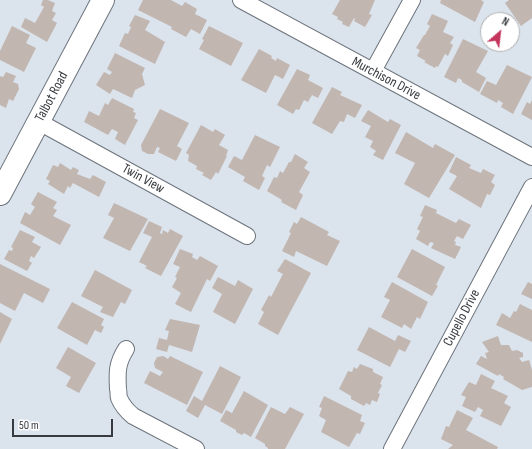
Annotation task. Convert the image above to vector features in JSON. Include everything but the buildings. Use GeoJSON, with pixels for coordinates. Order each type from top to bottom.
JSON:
{"type":"FeatureCollection","features":[{"type":"Feature","properties":{"kind":"main road","name":"Talbot Road"},"geometry":{"type":"LineString","coordinates":[[0,194],[103,0]]}},
{"type":"Feature","properties":{"kind":"street","name":"Murchison Drive"},"geometry":{"type":"LineString","coordinates":[[241,0],[532,157]]}},
{"type":"Feature","properties":{"kind":"street"},"geometry":{"type":"LineString","coordinates":[[373,71],[412,0]]}},
{"type":"Feature","properties":{"kind":"street","name":"Twin View"},"geometry":{"type":"LineString","coordinates":[[39,122],[247,236]]}},
{"type":"Feature","properties":{"kind":"street","name":"Cupello Drive"},"geometry":{"type":"LineString","coordinates":[[392,449],[532,187]]}},
{"type":"Feature","properties":{"kind":"street"},"geometry":{"type":"LineString","coordinates":[[126,349],[120,358],[117,368],[119,398],[125,409],[133,416],[196,449]]}}]}
